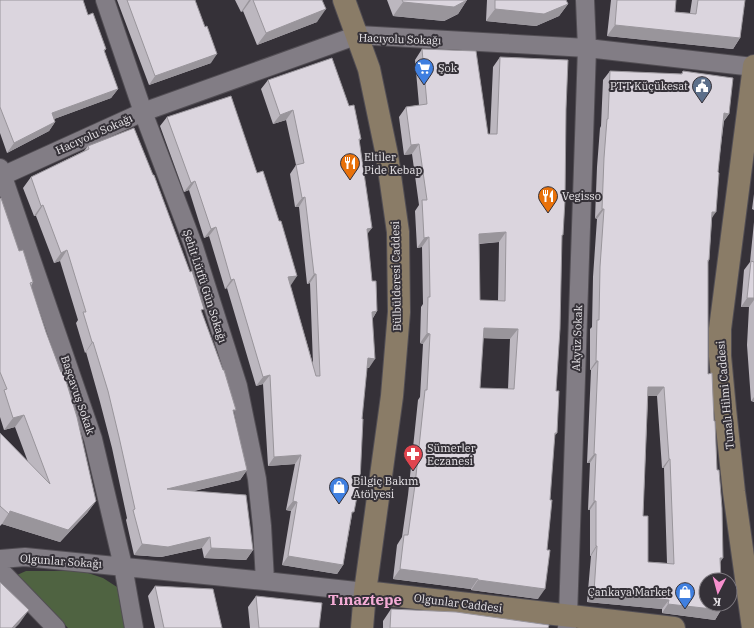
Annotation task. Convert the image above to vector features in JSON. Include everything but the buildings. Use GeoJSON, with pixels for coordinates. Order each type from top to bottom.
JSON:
{"type":"FeatureCollection","features":[{"type":"Feature","properties":{"kind":"main road","name":"Bülbülderesi Caddesi"},"geometry":{"type":"LineString","coordinates":[[344,0],[358,35],[369,69],[388,155],[398,232],[399,312],[392,396],[365,592],[362,628]]}},
{"type":"Feature","properties":{"kind":"main road","name":"Tunalı Hilmi Caddesi"},"geometry":{"type":"LineString","coordinates":[[753,628],[734,492],[725,409],[720,349],[720,329],[754,67]]}},
{"type":"Feature","properties":{"kind":"main road","name":"Olgunlar Caddesi"},"geometry":{"type":"LineString","coordinates":[[365,592],[567,622],[674,628]]}},
{"type":"Feature","properties":{"kind":"street","name":"Şehit Lütfü Gün Sokağı"},"geometry":{"type":"LineString","coordinates":[[105,0],[143,112],[194,247],[238,386],[257,479],[262,526],[265,581]]}},
{"type":"Feature","properties":{"kind":"street","name":"Akyüz Sokak"},"geometry":{"type":"LineString","coordinates":[[567,622],[587,48],[585,0]]}},
{"type":"Feature","properties":{"kind":"street","name":"Hacıyolu Sokağı"},"geometry":{"type":"LineString","coordinates":[[1,173],[143,112],[358,35],[587,48],[754,67]]}},
{"type":"Feature","properties":{"kind":"street","name":"Başçavuş Sokak"},"geometry":{"type":"LineString","coordinates":[[1,173],[93,439],[122,566],[134,628]]}},
{"type":"Feature","properties":{"kind":"street","name":"Olgunlar Sokağı"},"geometry":{"type":"LineString","coordinates":[[0,559],[25,557],[122,566]]}},
{"type":"Feature","properties":{"kind":"street","name":"Olgunlar Caddesi"},"geometry":{"type":"LineString","coordinates":[[122,566],[365,592]]}},
{"type":"Feature","properties":{"kind":"street"},"geometry":{"type":"LineString","coordinates":[[0,570],[56,628]]}},
{"type":"Feature","properties":{"kind":"green space"},"geometry":{"type":"Polygon","coordinates":[[[26,571],[82,571],[103,578],[117,587],[125,628],[68,628],[17,575],[26,571]]]}},
{"type":"Feature","properties":{"kind":"place","name":"Şok"},"geometry":{"type":"Point","coordinates":[424,85]}},
{"type":"Feature","properties":{"kind":"place","name":"PTT Küçükesat"},"geometry":{"type":"Point","coordinates":[702,103]}},
{"type":"Feature","properties":{"kind":"place","name":"Eltiler Pide Kebap"},"geometry":{"type":"Point","coordinates":[350,180]}},
{"type":"Feature","properties":{"kind":"place","name":"Vegisso"},"geometry":{"type":"Point","coordinates":[548,213]}},
{"type":"Feature","properties":{"kind":"place","name":"Sümerler Eczanesi"},"geometry":{"type":"Point","coordinates":[413,471]}},
{"type":"Feature","properties":{"kind":"place","name":"Bilgiç Bakım Atölyesi"},"geometry":{"type":"Point","coordinates":[339,504]}},
{"type":"Feature","properties":{"kind":"place","name":"Çankaya Market"},"geometry":{"type":"Point","coordinates":[685,609]}},
{"type":"Feature","properties":{"kind":"district","name":"Tınaztepe"},"geometry":{"type":"Point","coordinates":[365,599]}}]}
